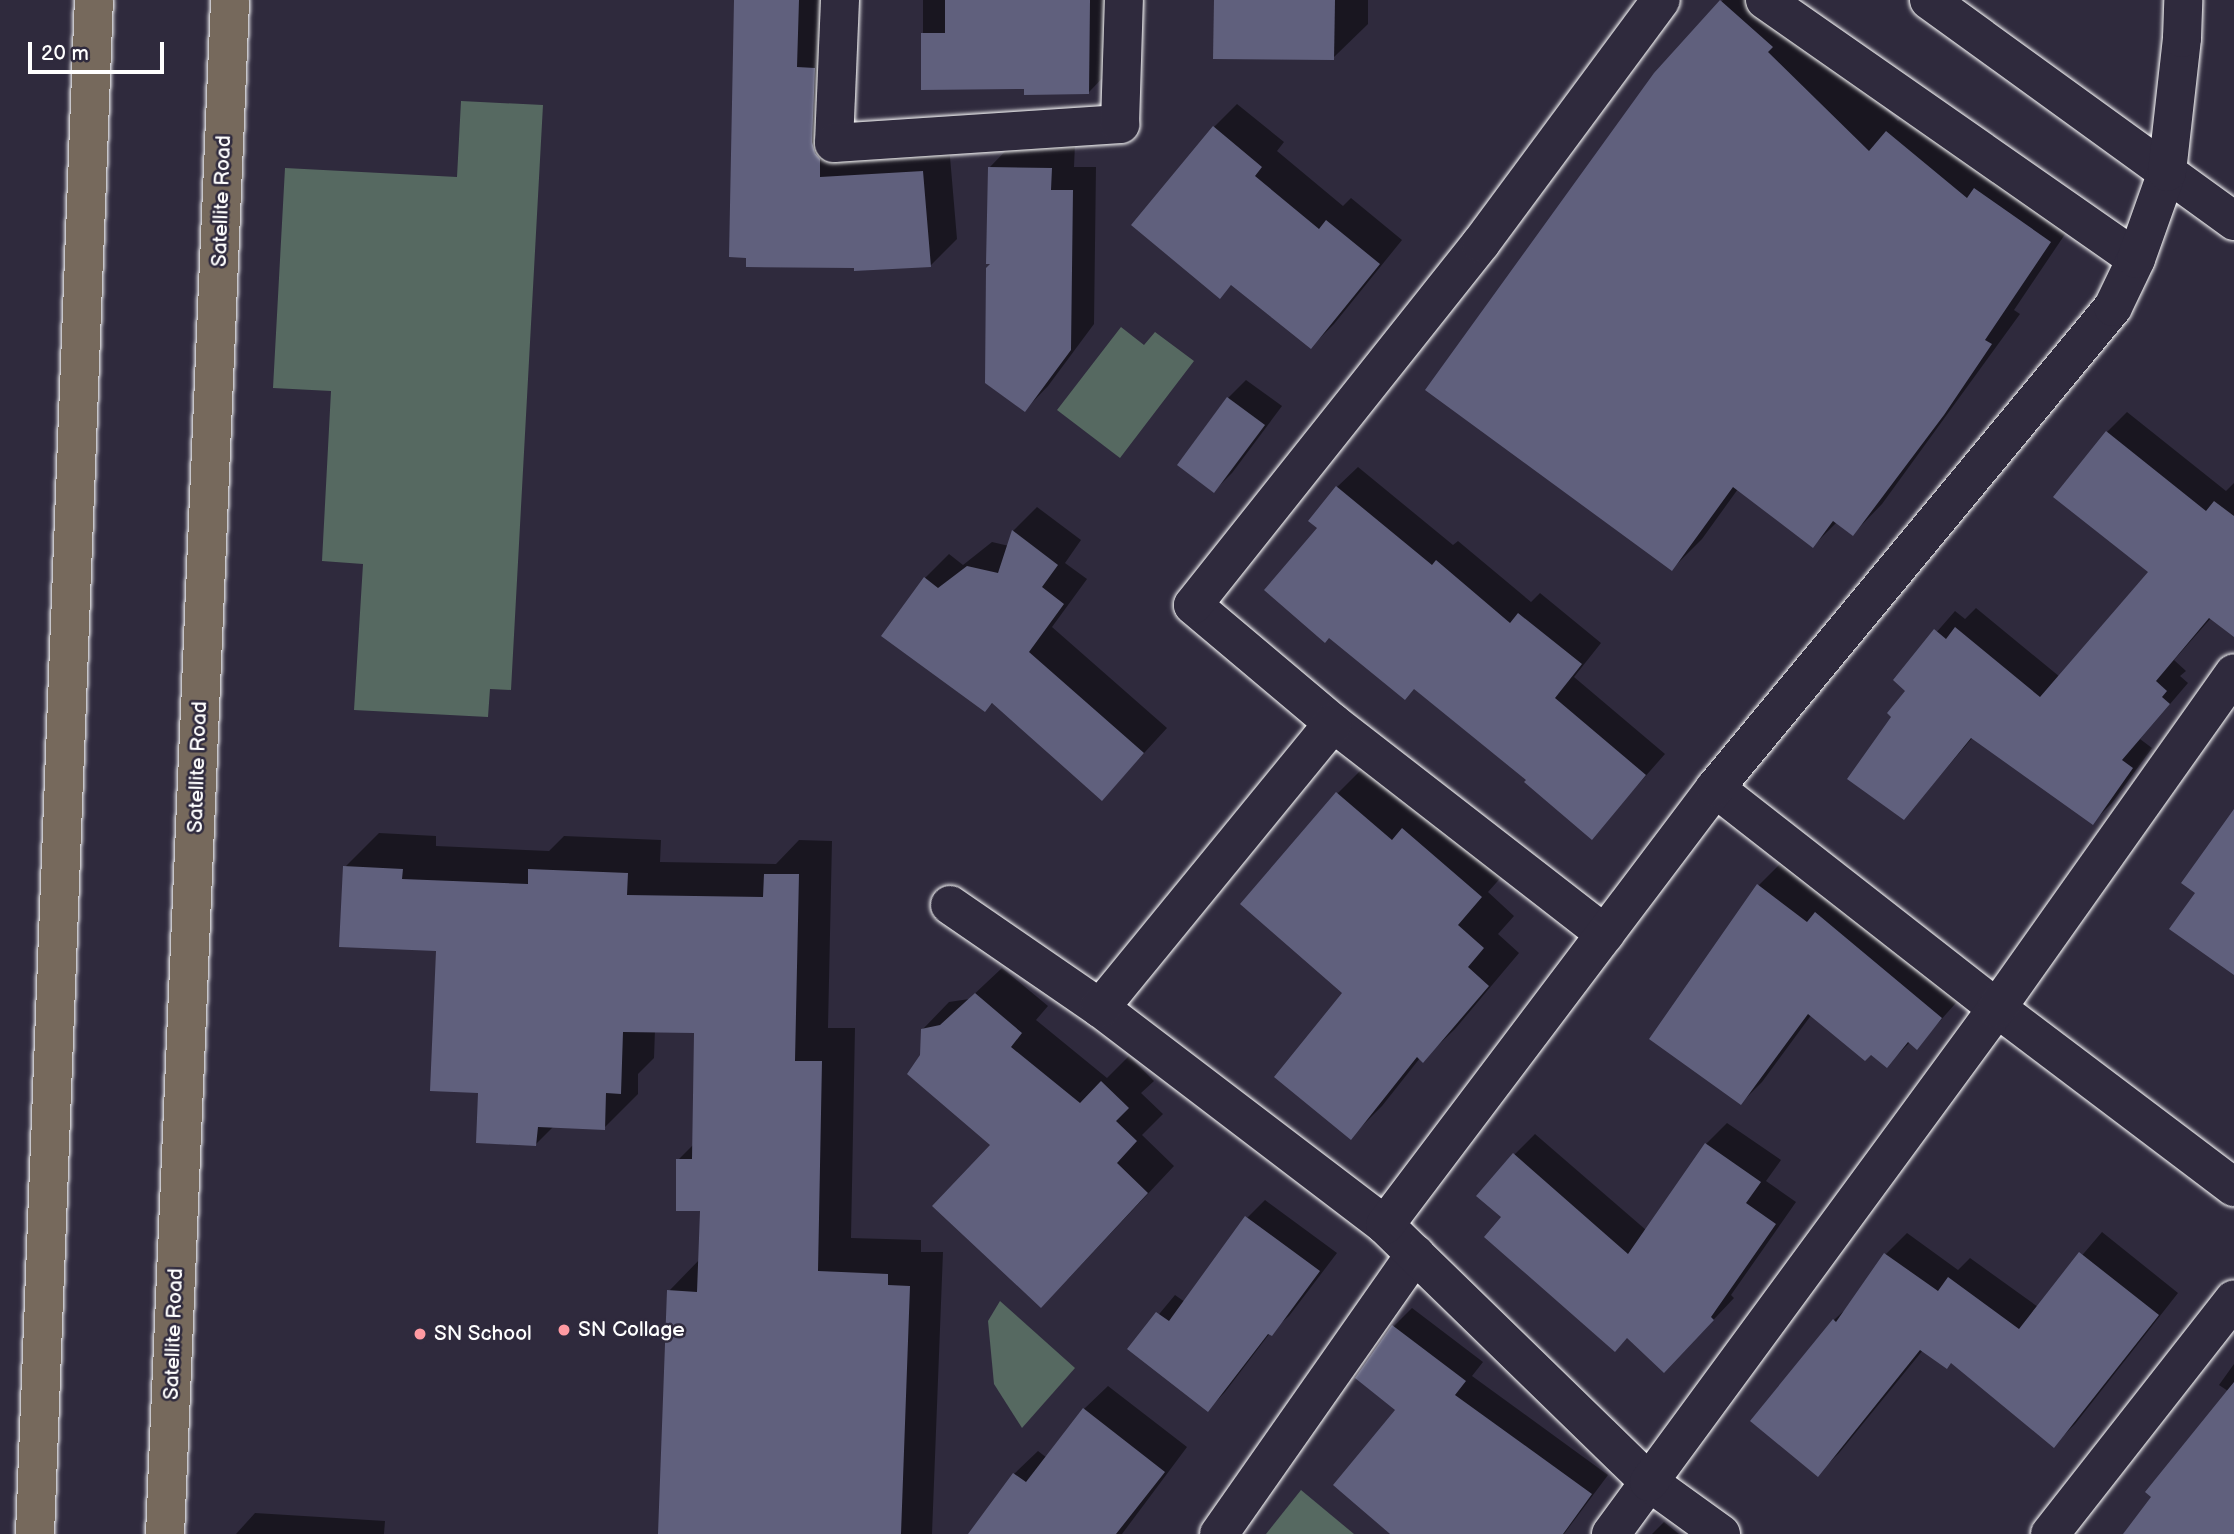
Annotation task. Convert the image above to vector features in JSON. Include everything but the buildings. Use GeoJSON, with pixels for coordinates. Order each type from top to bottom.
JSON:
{"type":"FeatureCollection","features":[{"type":"Feature","properties":{"kind":"main road"},"geometry":{"type":"LineString","coordinates":[[35,1534],[94,0]]}},
{"type":"Feature","properties":{"kind":"main road","name":"Satellite Road"},"geometry":{"type":"LineString","coordinates":[[165,1534],[230,0]]}},
{"type":"Feature","properties":{"kind":"street"},"geometry":{"type":"LineString","coordinates":[[840,0],[834,143],[1120,124],[1124,0]]}},
{"type":"Feature","properties":{"kind":"street"},"geometry":{"type":"LineString","coordinates":[[1605,934],[1333,723],[1193,605],[1481,243],[1661,0]]}},
{"type":"Feature","properties":{"kind":"street"},"geometry":{"type":"LineString","coordinates":[[1765,0],[2136,259]]}},
{"type":"Feature","properties":{"kind":"street"},"geometry":{"type":"LineString","coordinates":[[1929,0],[2234,221]]}},
{"type":"Feature","properties":{"kind":"street"},"geometry":{"type":"LineString","coordinates":[[1385,1225],[1715,788],[2113,307],[2136,259],[2167,172],[2182,38],[2183,0]]}},
{"type":"Feature","properties":{"kind":"street"},"geometry":{"type":"LineString","coordinates":[[1611,1534],[1997,1008],[2234,673]]}},
{"type":"Feature","properties":{"kind":"street"},"geometry":{"type":"LineString","coordinates":[[1100,1008],[1333,723]]}},
{"type":"Feature","properties":{"kind":"street"},"geometry":{"type":"LineString","coordinates":[[1715,788],[1997,1008],[2234,1186]]}},
{"type":"Feature","properties":{"kind":"street"},"geometry":{"type":"LineString","coordinates":[[950,905],[1100,1008],[1385,1225],[1649,1482],[1721,1534]]}},
{"type":"Feature","properties":{"kind":"street"},"geometry":{"type":"LineString","coordinates":[[1219,1534],[1415,1254]]}},
{"type":"Feature","properties":{"kind":"street"},"geometry":{"type":"LineString","coordinates":[[2050,1534],[2234,1299]]}},
{"type":"Feature","properties":{"kind":"green space"},"geometry":{"type":"Polygon","coordinates":[[[461,101],[543,105],[511,690],[490,689],[488,717],[354,710],[363,564],[322,561],[331,391],[273,388],[285,168],[457,177],[461,101]]]}},
{"type":"Feature","properties":{"kind":"green space"},"geometry":{"type":"Polygon","coordinates":[[[1121,327],[1144,345],[1155,332],[1194,361],[1120,458],[1057,410],[1121,327]]]}},
{"type":"Feature","properties":{"kind":"green space"},"geometry":{"type":"Polygon","coordinates":[[[1000,1301],[1075,1368],[1022,1428],[994,1384],[988,1321],[1000,1301]]]}},
{"type":"Feature","properties":{"kind":"green space"},"geometry":{"type":"Polygon","coordinates":[[[1301,1490],[1354,1534],[1266,1534],[1301,1490]]]}},
{"type":"Feature","properties":{"kind":"place","name":"SN Collage"},"geometry":{"type":"Point","coordinates":[564,1330]}},
{"type":"Feature","properties":{"kind":"place","name":"SN School"},"geometry":{"type":"Point","coordinates":[420,1334]}}]}
